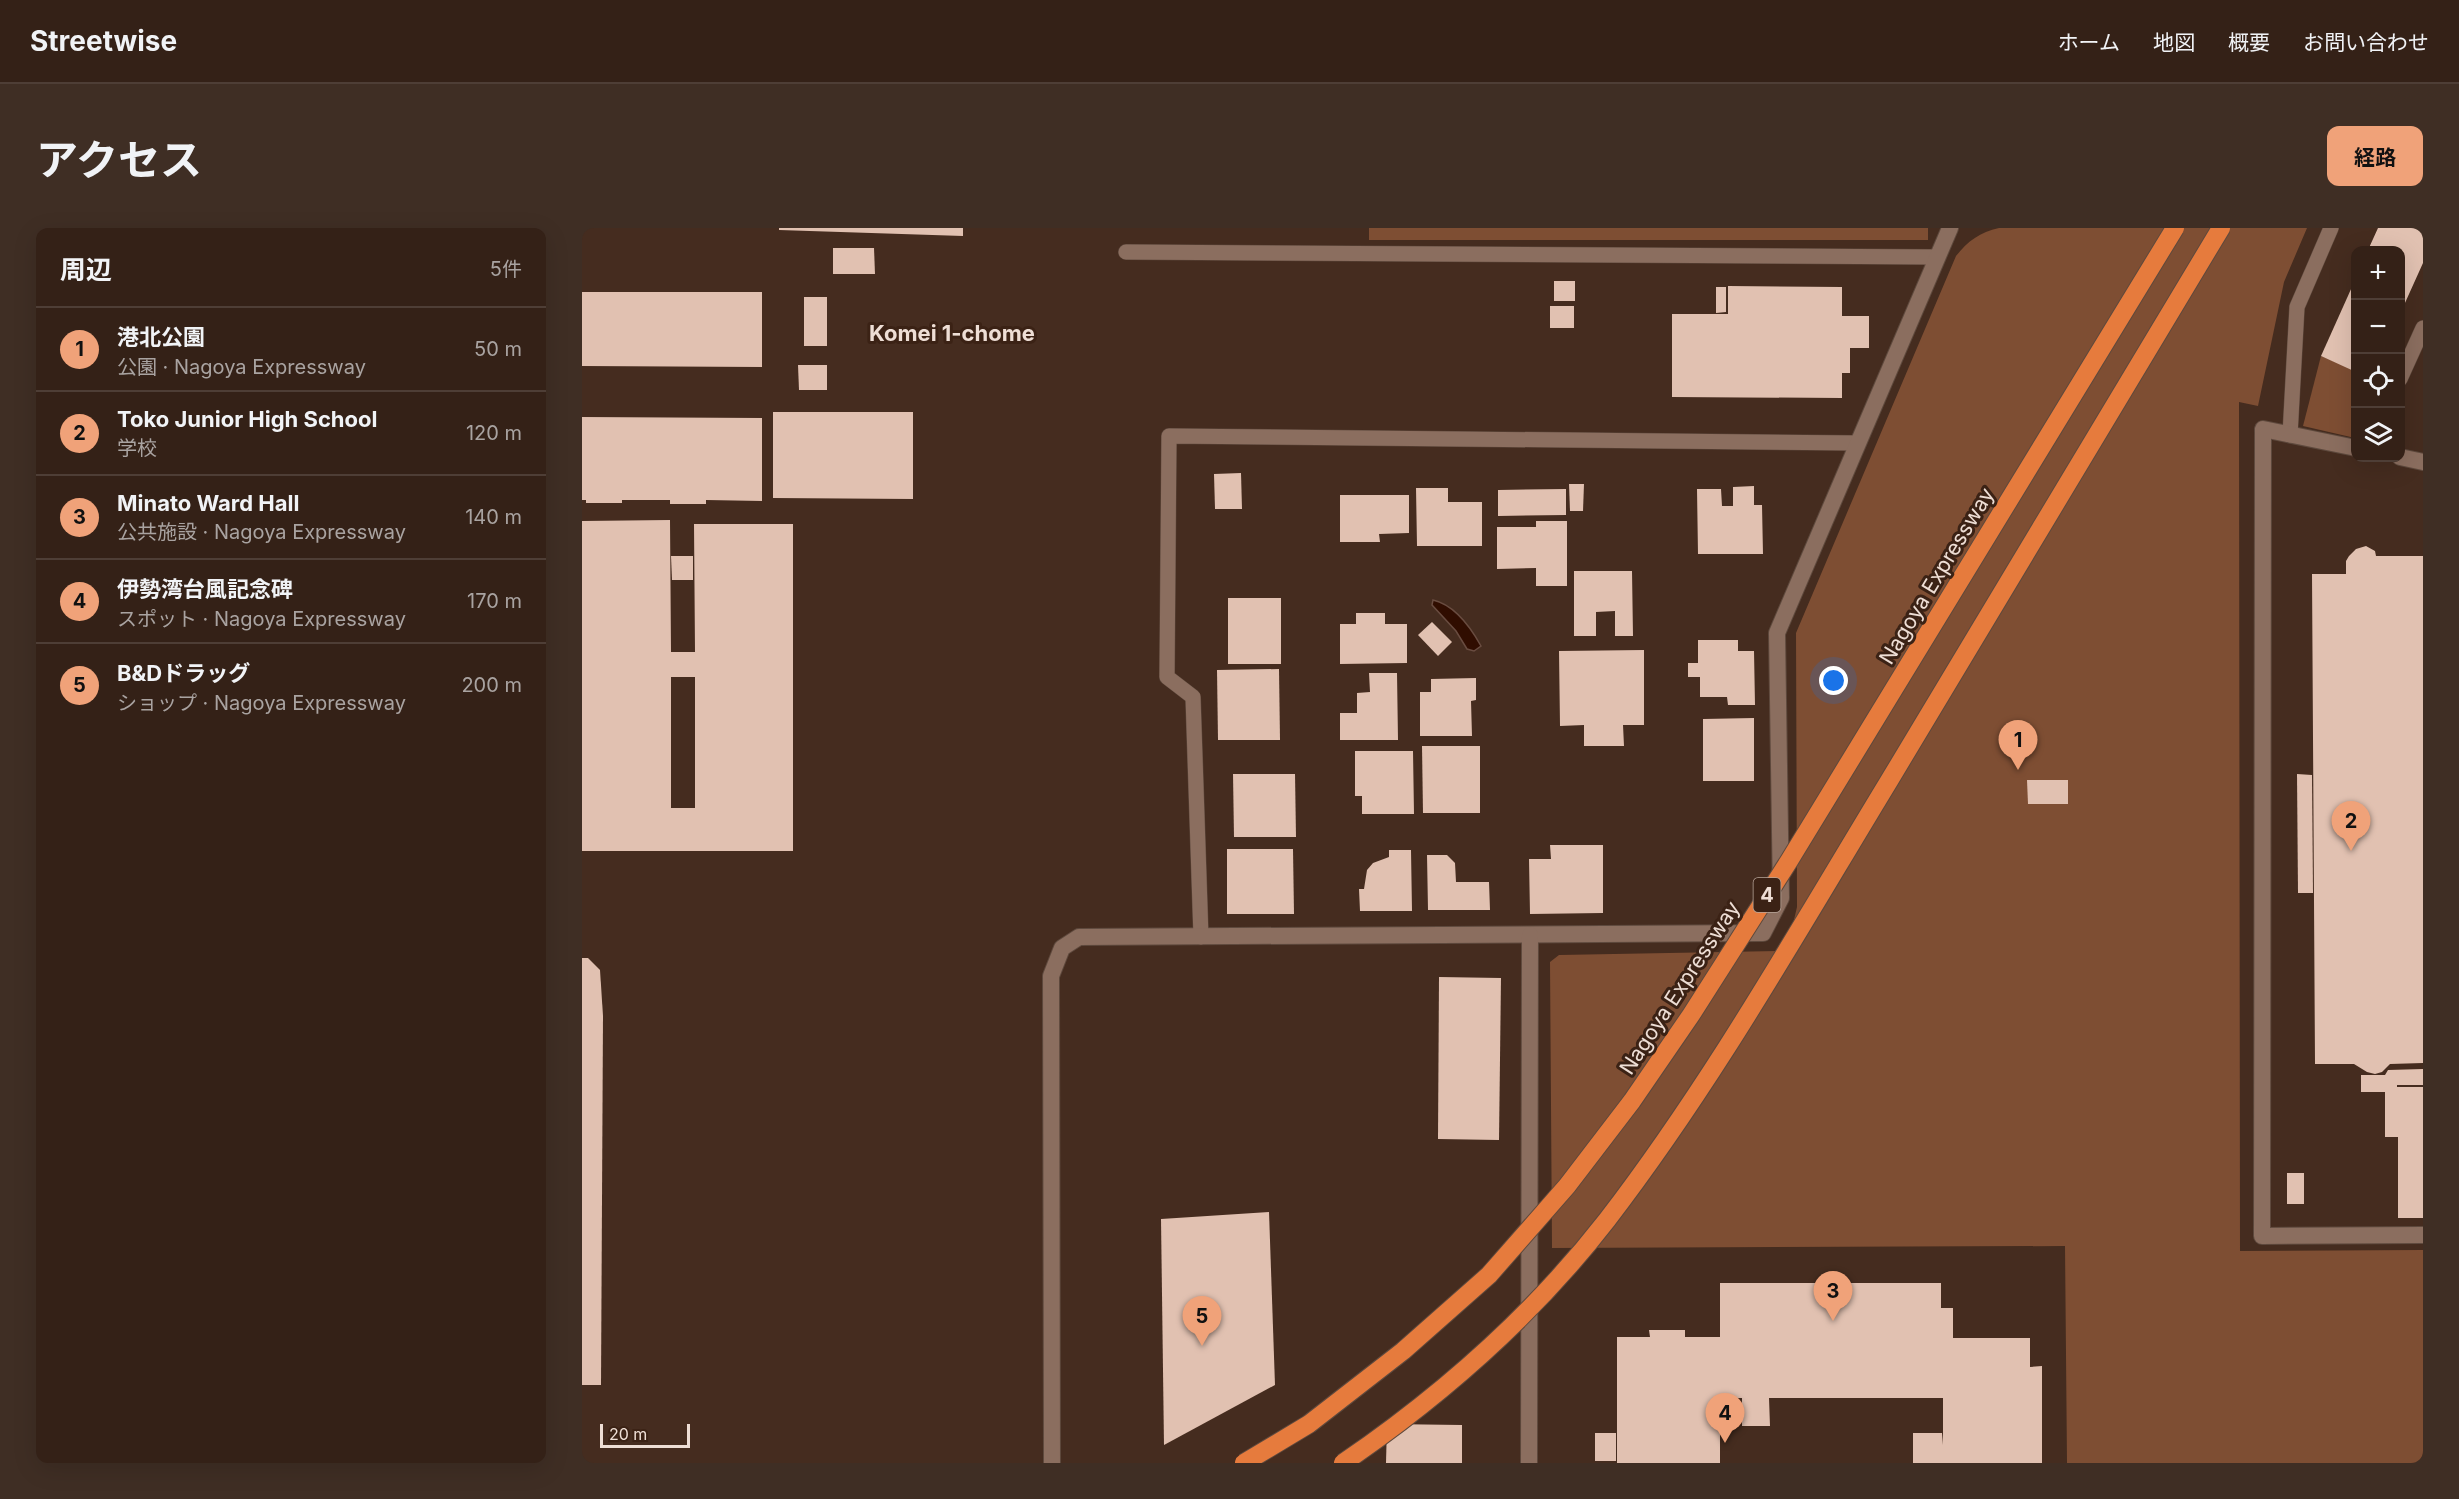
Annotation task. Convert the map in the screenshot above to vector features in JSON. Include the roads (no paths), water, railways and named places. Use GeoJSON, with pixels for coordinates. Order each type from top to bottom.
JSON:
{"type":"FeatureCollection","features":[{"type":"Feature","properties":{"kind":"highway","name":"Nagoya Expressway"},"geometry":{"type":"LineString","coordinates":[[1244,1463],[1309,1424],[1403,1351],[1489,1275],[1567,1186],[1632,1101],[1691,1015],[1789,861],[2175,228]]}},
{"type":"Feature","properties":{"kind":"highway","name":"4"},"geometry":{"type":"LineString","coordinates":[[1343,1463],[1390,1431],[1464,1370],[1539,1298],[1605,1222],[1671,1133],[1729,1046],[2220,228]]}},
{"type":"Feature","properties":{"kind":"street"},"geometry":{"type":"LineString","coordinates":[[1052,1463],[1051,976],[1062,948],[1079,937],[1763,933],[1781,898],[1777,633],[1950,228]]}},
{"type":"Feature","properties":{"kind":"street"},"geometry":{"type":"LineString","coordinates":[[2351,447],[2263,429],[2262,1236],[2423,1235]]}},
{"type":"Feature","properties":{"kind":"street"},"geometry":{"type":"LineString","coordinates":[[2405,459],[2423,462]]}},
{"type":"Feature","properties":{"kind":"street"},"geometry":{"type":"LineString","coordinates":[[1529,1463],[1530,935]]}},
{"type":"Feature","properties":{"kind":"lane"},"geometry":{"type":"LineString","coordinates":[[2290,435],[2297,307],[2331,228]]}},
{"type":"Feature","properties":{"kind":"lane"},"geometry":{"type":"LineString","coordinates":[[1126,252],[1937,257]]}},
{"type":"Feature","properties":{"kind":"lane"},"geometry":{"type":"LineString","coordinates":[[2405,368],[2423,328]]}},
{"type":"Feature","properties":{"kind":"lane"},"geometry":{"type":"LineString","coordinates":[[1201,937],[1193,697],[1167,677],[1169,436],[1858,443]]}},
{"type":"Feature","properties":{"kind":"place","name":"港北公園"},"geometry":{"type":"Point","coordinates":[2018,770]}},
{"type":"Feature","properties":{"kind":"place","name":"Toko Junior High School"},"geometry":{"type":"Point","coordinates":[2351,851]}},
{"type":"Feature","properties":{"kind":"place","name":"Minato Ward Hall"},"geometry":{"type":"Point","coordinates":[1833,1321]}},
{"type":"Feature","properties":{"kind":"place","name":"B&Dドラッグ"},"geometry":{"type":"Point","coordinates":[1202,1346]}},
{"type":"Feature","properties":{"kind":"place","name":"伊勢湾台風記念碑"},"geometry":{"type":"Point","coordinates":[1725,1443]}},
{"type":"Feature","properties":{"kind":"district","name":"Komei 1-chome"},"geometry":{"type":"Point","coordinates":[952,333]}}]}
